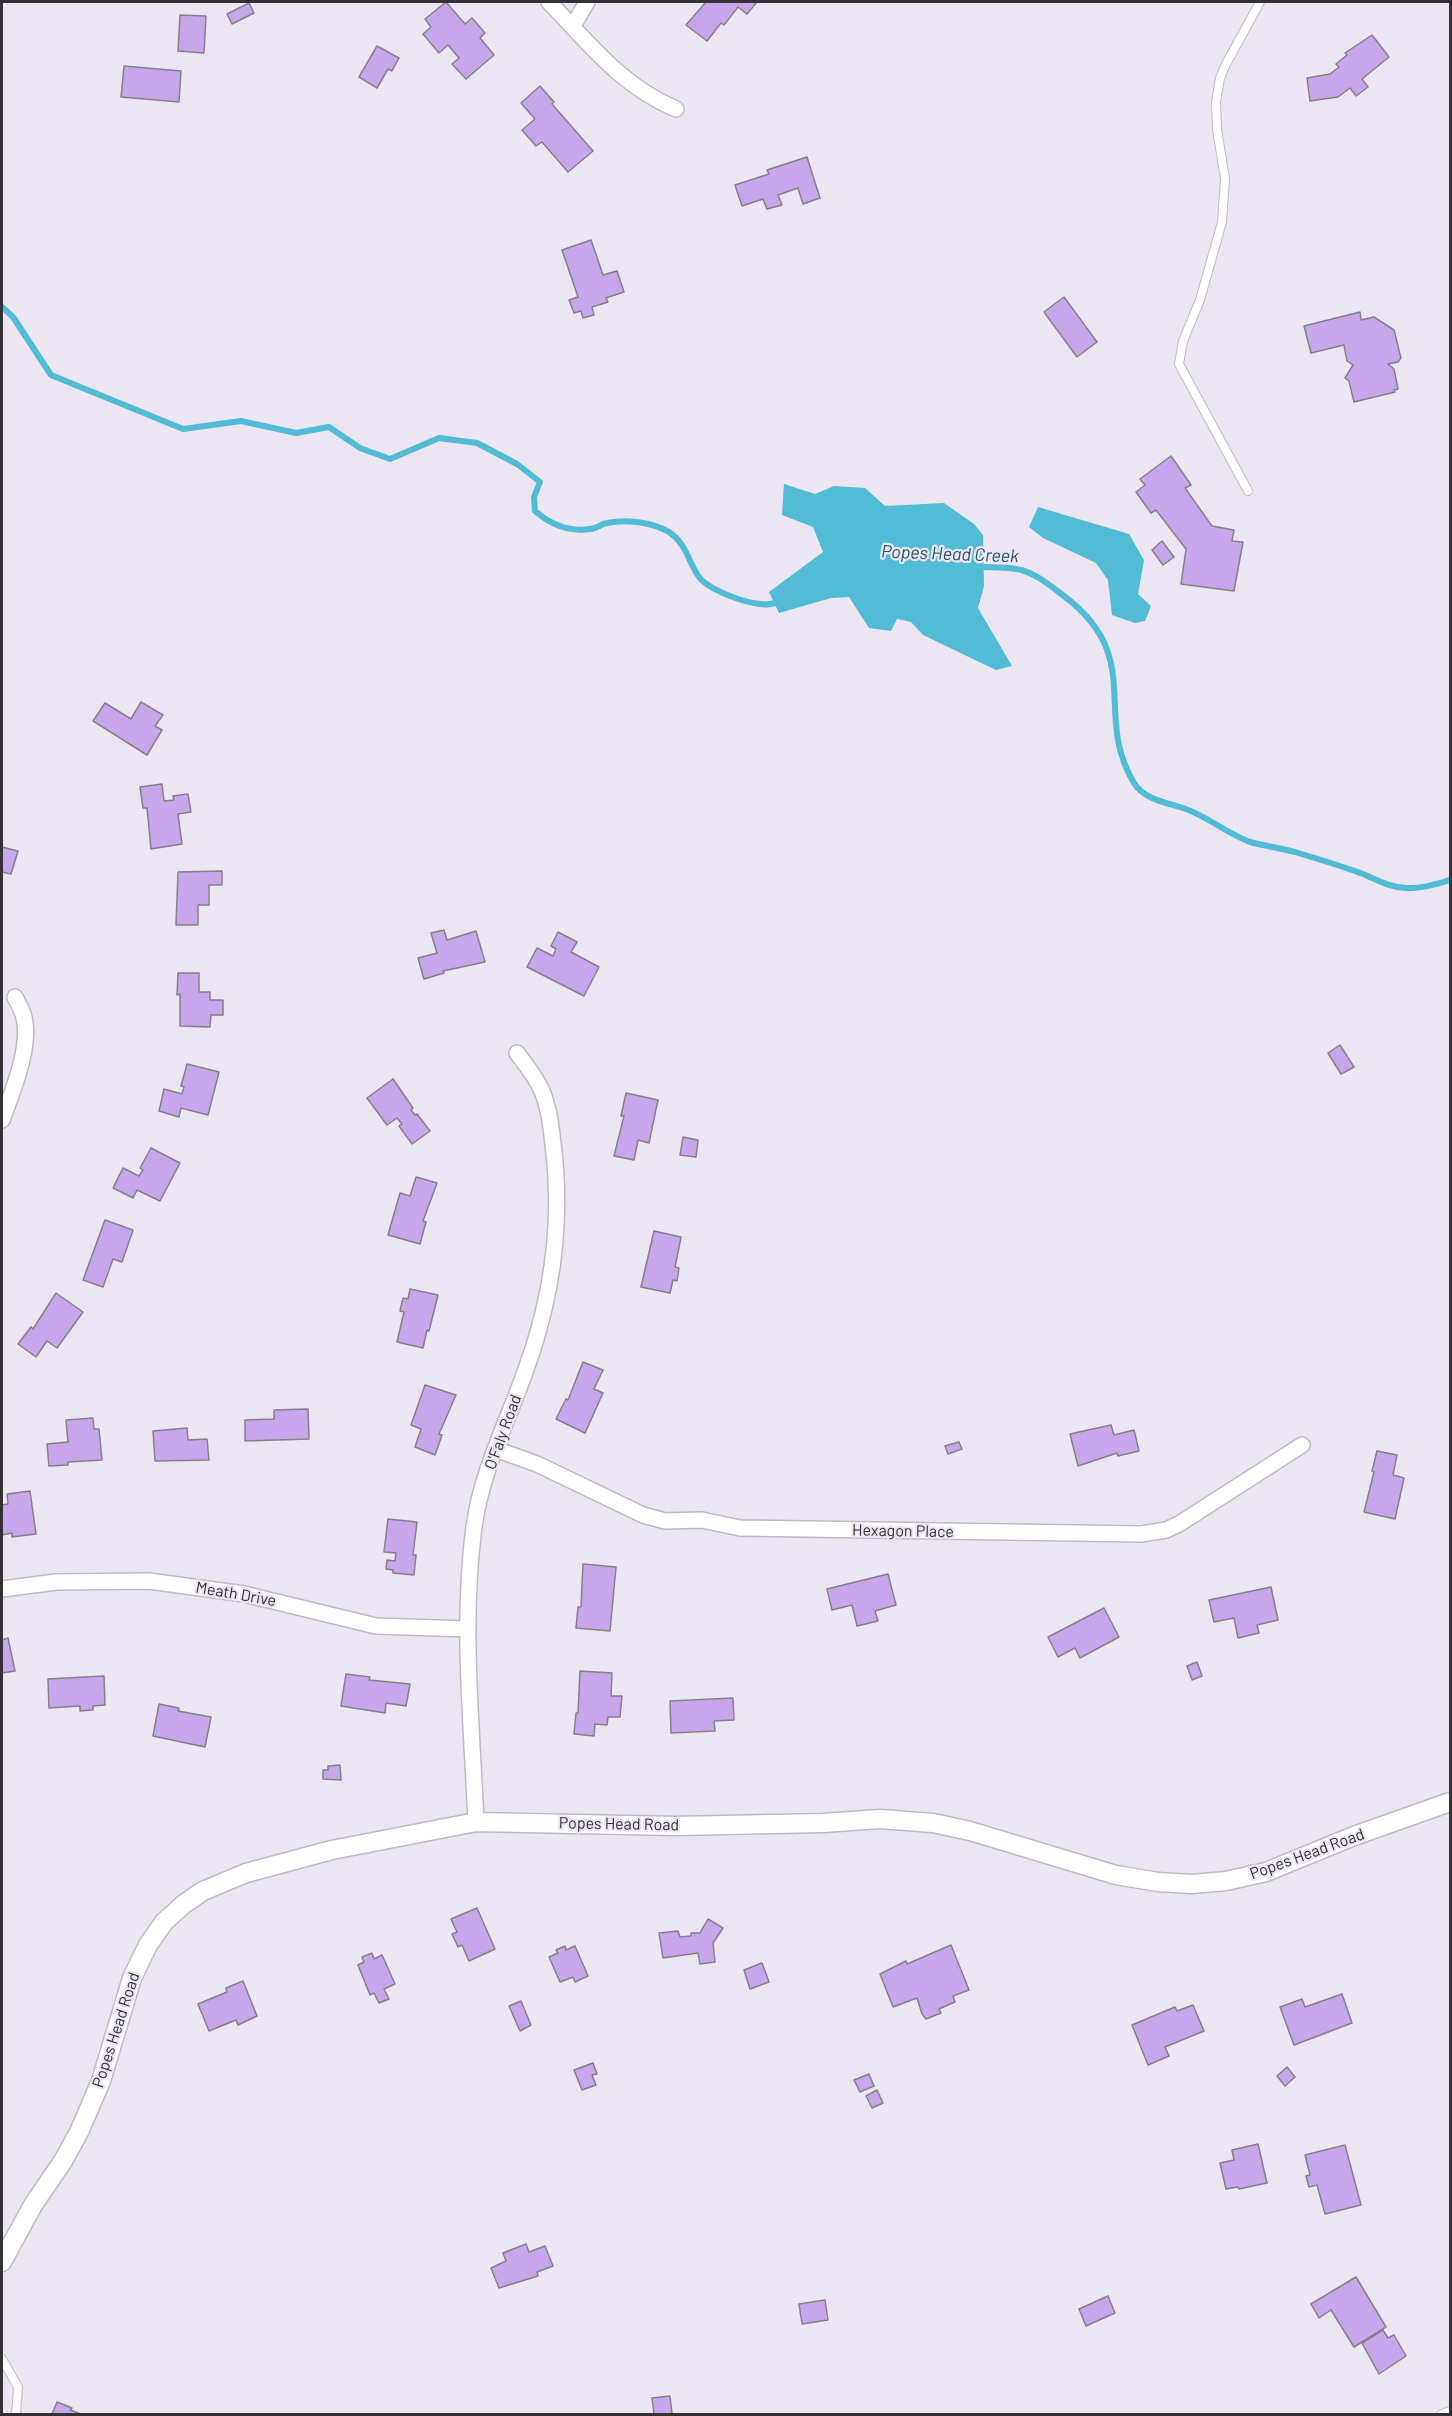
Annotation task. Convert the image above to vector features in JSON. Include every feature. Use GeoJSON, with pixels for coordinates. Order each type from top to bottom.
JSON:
{"type":"FeatureCollection","features":[{"type":"Feature","properties":{"kind":"street"},"geometry":{"type":"LineString","coordinates":[[549,2],[626,81],[659,102],[676,109]]}},
{"type":"Feature","properties":{"kind":"street"},"geometry":{"type":"LineString","coordinates":[[573,26],[586,2]]}},
{"type":"Feature","properties":{"kind":"street"},"geometry":{"type":"LineString","coordinates":[[2,1120],[20,1063],[26,1030],[24,1015],[15,997]]}},
{"type":"Feature","properties":{"kind":"street","name":"O'Faly Road"},"geometry":{"type":"LineString","coordinates":[[476,1822],[468,1629],[469,1571],[474,1525],[478,1502],[495,1449],[542,1323],[552,1277],[557,1229],[557,1171],[549,1113],[542,1090],[517,1053]]}},
{"type":"Feature","properties":{"kind":"street","name":"Hexagon Place"},"geometry":{"type":"LineString","coordinates":[[495,1449],[537,1464],[643,1515],[665,1521],[702,1520],[740,1528],[1141,1534],[1166,1530],[1179,1524],[1302,1445]]}},
{"type":"Feature","properties":{"kind":"street","name":"Meath Drive"},"geometry":{"type":"LineString","coordinates":[[2,1589],[56,1582],[149,1581],[244,1594],[376,1626],[468,1629]]}},
{"type":"Feature","properties":{"kind":"street","name":"Popes Head Road"},"geometry":{"type":"LineString","coordinates":[[2,2262],[33,2205],[63,2161],[79,2132],[100,2081],[132,1978],[148,1945],[164,1922],[184,1904],[204,1891],[246,1873],[332,1850],[476,1822],[675,1826],[823,1823],[880,1819],[909,1821],[970,1831],[1116,1875],[1158,1882],[1192,1884],[1226,1881],[1266,1872],[1354,1836],[1450,1802]]}},
{"type":"Feature","properties":{"kind":"lane"},"geometry":{"type":"LineString","coordinates":[[1248,491],[1179,364],[1184,341],[1200,300],[1222,222],[1225,179],[1216,129],[1220,78],[1260,2]]}},
{"type":"Feature","properties":{"kind":"lane"},"geometry":{"type":"LineString","coordinates":[[2,2360],[18,2387],[16,2415]]}},
{"type":"Feature","properties":{"kind":"lane"},"geometry":{"type":"LineString","coordinates":[[1442,2415],[1450,2411]]}},
{"type":"Feature","properties":{"kind":"water"},"geometry":{"type":"Polygon","coordinates":[[[784,484],[815,494],[834,486],[865,488],[885,506],[944,503],[974,524],[983,535],[984,586],[978,608],[1012,666],[996,670],[923,635],[911,622],[897,619],[891,631],[869,628],[849,597],[831,598],[779,613],[769,592],[823,552],[813,527],[782,515],[784,484]]]}},
{"type":"Feature","properties":{"kind":"water"},"geometry":{"type":"Polygon","coordinates":[[[1038,507],[1129,534],[1144,560],[1138,594],[1151,606],[1145,621],[1135,623],[1112,615],[1108,580],[1096,563],[1043,538],[1029,527],[1038,507]]]}},
{"type":"Feature","properties":{"kind":"building"},"geometry":{"type":"Polygon","coordinates":[[[446,2],[465,24],[472,18],[485,33],[480,38],[494,55],[466,79],[452,64],[459,58],[448,45],[439,53],[423,34],[431,27],[425,19],[446,2]]]}},
{"type":"Feature","properties":{"kind":"building"},"geometry":{"type":"Polygon","coordinates":[[[706,2],[757,2],[747,14],[738,7],[707,41],[686,25],[706,2]]]}},
{"type":"Feature","properties":{"kind":"building"},"geometry":{"type":"Polygon","coordinates":[[[249,3],[254,13],[232,24],[227,14],[249,3]]]}},
{"type":"Feature","properties":{"kind":"building"},"geometry":{"type":"Polygon","coordinates":[[[180,15],[206,16],[204,53],[178,51],[180,15]]]}},
{"type":"Feature","properties":{"kind":"building"},"geometry":{"type":"Polygon","coordinates":[[[1372,35],[1389,57],[1362,79],[1368,87],[1356,96],[1350,88],[1338,97],[1310,101],[1307,78],[1330,74],[1339,67],[1336,64],[1347,55],[1345,53],[1372,35]]]}},
{"type":"Feature","properties":{"kind":"building"},"geometry":{"type":"Polygon","coordinates":[[[377,46],[399,58],[392,71],[388,69],[377,88],[359,77],[377,46]]]}},
{"type":"Feature","properties":{"kind":"building"},"geometry":{"type":"Polygon","coordinates":[[[124,66],[181,71],[179,102],[121,97],[124,66]]]}},
{"type":"Feature","properties":{"kind":"building"},"geometry":{"type":"Polygon","coordinates":[[[540,86],[554,102],[552,104],[593,151],[568,172],[542,142],[536,146],[522,130],[535,119],[521,103],[540,86]]]}},
{"type":"Feature","properties":{"kind":"building"},"geometry":{"type":"Polygon","coordinates":[[[807,157],[820,198],[803,204],[798,188],[778,195],[782,205],[767,209],[763,199],[742,206],[735,185],[769,174],[767,170],[807,157]]]}},
{"type":"Feature","properties":{"kind":"building"},"geometry":{"type":"Polygon","coordinates":[[[591,240],[603,275],[617,271],[624,292],[606,298],[608,302],[592,307],[594,315],[583,318],[581,311],[574,313],[569,300],[578,297],[562,250],[591,240]]]}},
{"type":"Feature","properties":{"kind":"building"},"geometry":{"type":"Polygon","coordinates":[[[1064,297],[1097,342],[1077,357],[1044,312],[1064,297]]]}},
{"type":"Feature","properties":{"kind":"building"},"geometry":{"type":"Polygon","coordinates":[[[1360,312],[1361,320],[1374,317],[1394,330],[1401,358],[1398,362],[1388,364],[1394,369],[1398,389],[1394,390],[1395,392],[1354,402],[1349,381],[1345,378],[1353,365],[1347,361],[1344,345],[1311,353],[1304,326],[1360,312]]]}},
{"type":"Feature","properties":{"kind":"building"},"geometry":{"type":"Polygon","coordinates":[[[1171,456],[1191,485],[1185,488],[1212,526],[1234,530],[1232,541],[1243,542],[1234,591],[1181,584],[1186,549],[1156,510],[1151,513],[1136,492],[1145,485],[1140,479],[1171,456]]]}},
{"type":"Feature","properties":{"kind":"building"},"geometry":{"type":"Polygon","coordinates":[[[1162,541],[1174,557],[1163,565],[1152,550],[1162,541]]]}},
{"type":"Feature","properties":{"kind":"building"},"geometry":{"type":"Polygon","coordinates":[[[141,702],[163,715],[155,726],[162,730],[147,755],[93,721],[105,703],[131,719],[141,702]]]}},
{"type":"Feature","properties":{"kind":"building"},"geometry":{"type":"Polygon","coordinates":[[[162,784],[164,801],[174,800],[173,796],[188,794],[191,812],[178,814],[182,844],[151,849],[147,808],[143,808],[140,787],[162,784]]]}},
{"type":"Feature","properties":{"kind":"building"},"geometry":{"type":"Polygon","coordinates":[[[2,847],[18,851],[11,874],[2,872],[2,847]]]}},
{"type":"Feature","properties":{"kind":"building"},"geometry":{"type":"Polygon","coordinates":[[[222,871],[222,885],[209,885],[209,905],[198,905],[198,925],[176,925],[178,872],[222,871]]]}},
{"type":"Feature","properties":{"kind":"building"},"geometry":{"type":"Polygon","coordinates":[[[444,930],[447,940],[476,931],[485,962],[443,971],[444,973],[424,979],[418,958],[437,953],[431,933],[444,930]]]}},
{"type":"Feature","properties":{"kind":"building"},"geometry":{"type":"Polygon","coordinates":[[[558,932],[577,942],[571,952],[599,967],[584,996],[527,967],[537,948],[553,956],[556,949],[551,946],[558,932]]]}},
{"type":"Feature","properties":{"kind":"building"},"geometry":{"type":"Polygon","coordinates":[[[178,973],[199,973],[199,992],[210,992],[210,1000],[223,1000],[223,1015],[211,1015],[210,1027],[180,1026],[180,994],[177,995],[178,973]]]}},
{"type":"Feature","properties":{"kind":"building"},"geometry":{"type":"Polygon","coordinates":[[[1340,1045],[1354,1067],[1341,1074],[1328,1053],[1340,1045]]]}},
{"type":"Feature","properties":{"kind":"building"},"geometry":{"type":"Polygon","coordinates":[[[187,1064],[219,1072],[208,1115],[181,1108],[179,1117],[159,1111],[164,1089],[182,1094],[184,1087],[181,1086],[187,1064]]]}},
{"type":"Feature","properties":{"kind":"building"},"geometry":{"type":"Polygon","coordinates":[[[393,1079],[413,1108],[411,1110],[430,1131],[412,1144],[399,1126],[402,1124],[397,1118],[387,1125],[367,1098],[393,1079]]]}},
{"type":"Feature","properties":{"kind":"building"},"geometry":{"type":"Polygon","coordinates":[[[626,1093],[658,1100],[649,1143],[638,1140],[634,1160],[614,1156],[624,1116],[621,1116],[626,1093]]]}},
{"type":"Feature","properties":{"kind":"building"},"geometry":{"type":"Polygon","coordinates":[[[683,1137],[698,1140],[696,1157],[680,1155],[683,1137]]]}},
{"type":"Feature","properties":{"kind":"building"},"geometry":{"type":"Polygon","coordinates":[[[151,1148],[180,1163],[160,1201],[137,1190],[133,1198],[113,1188],[123,1168],[139,1176],[143,1170],[140,1168],[151,1148]]]}},
{"type":"Feature","properties":{"kind":"building"},"geometry":{"type":"Polygon","coordinates":[[[416,1177],[437,1183],[423,1221],[426,1222],[420,1244],[388,1235],[400,1193],[410,1196],[416,1177]]]}},
{"type":"Feature","properties":{"kind":"building"},"geometry":{"type":"Polygon","coordinates":[[[105,1220],[133,1230],[122,1262],[113,1259],[103,1287],[83,1280],[105,1220]]]}},
{"type":"Feature","properties":{"kind":"building"},"geometry":{"type":"Polygon","coordinates":[[[654,1231],[681,1237],[675,1267],[679,1268],[677,1281],[673,1280],[670,1293],[641,1287],[654,1231]]]}},
{"type":"Feature","properties":{"kind":"building"},"geometry":{"type":"Polygon","coordinates":[[[410,1289],[438,1295],[423,1348],[397,1342],[404,1312],[400,1311],[403,1298],[408,1299],[410,1289]]]}},
{"type":"Feature","properties":{"kind":"building"},"geometry":{"type":"Polygon","coordinates":[[[56,1293],[83,1312],[57,1348],[47,1341],[36,1357],[18,1344],[31,1327],[33,1329],[56,1293]]]}},
{"type":"Feature","properties":{"kind":"building"},"geometry":{"type":"Polygon","coordinates":[[[583,1362],[603,1370],[594,1389],[603,1393],[585,1433],[556,1419],[566,1399],[568,1400],[583,1362]]]}},
{"type":"Feature","properties":{"kind":"building"},"geometry":{"type":"Polygon","coordinates":[[[425,1385],[456,1395],[439,1434],[442,1435],[435,1455],[415,1447],[421,1429],[411,1425],[425,1385]]]}},
{"type":"Feature","properties":{"kind":"building"},"geometry":{"type":"Polygon","coordinates":[[[308,1409],[309,1439],[245,1441],[245,1420],[274,1419],[274,1410],[308,1409]]]}},
{"type":"Feature","properties":{"kind":"building"},"geometry":{"type":"Polygon","coordinates":[[[93,1418],[94,1429],[99,1429],[102,1460],[68,1462],[68,1465],[49,1466],[47,1444],[68,1442],[66,1420],[93,1418]]]}},
{"type":"Feature","properties":{"kind":"building"},"geometry":{"type":"Polygon","coordinates":[[[1111,1425],[1114,1435],[1134,1430],[1139,1451],[1118,1456],[1117,1453],[1078,1466],[1070,1434],[1111,1425]]]}},
{"type":"Feature","properties":{"kind":"building"},"geometry":{"type":"Polygon","coordinates":[[[187,1428],[188,1440],[207,1439],[209,1460],[155,1461],[153,1431],[187,1428]]]}},
{"type":"Feature","properties":{"kind":"building"},"geometry":{"type":"Polygon","coordinates":[[[959,1442],[962,1449],[948,1454],[945,1446],[959,1442]]]}},
{"type":"Feature","properties":{"kind":"building"},"geometry":{"type":"Polygon","coordinates":[[[1377,1451],[1397,1455],[1393,1475],[1404,1478],[1395,1519],[1364,1512],[1377,1451]]]}},
{"type":"Feature","properties":{"kind":"building"},"geometry":{"type":"Polygon","coordinates":[[[30,1491],[36,1534],[12,1537],[12,1533],[2,1535],[2,1505],[8,1504],[7,1494],[30,1491]]]}},
{"type":"Feature","properties":{"kind":"building"},"geometry":{"type":"Polygon","coordinates":[[[388,1519],[417,1522],[413,1555],[416,1555],[414,1575],[393,1573],[393,1570],[386,1569],[387,1560],[395,1561],[396,1553],[384,1552],[388,1519]]]}},
{"type":"Feature","properties":{"kind":"building"},"geometry":{"type":"Polygon","coordinates":[[[583,1564],[616,1567],[610,1631],[576,1628],[578,1607],[581,1607],[583,1564]]]}},
{"type":"Feature","properties":{"kind":"building"},"geometry":{"type":"Polygon","coordinates":[[[888,1574],[896,1605],[875,1611],[878,1621],[857,1626],[852,1605],[832,1610],[827,1589],[888,1574]]]}},
{"type":"Feature","properties":{"kind":"building"},"geometry":{"type":"Polygon","coordinates":[[[1271,1587],[1278,1620],[1257,1625],[1259,1633],[1238,1638],[1234,1618],[1214,1622],[1209,1600],[1271,1587]]]}},
{"type":"Feature","properties":{"kind":"building"},"geometry":{"type":"Polygon","coordinates":[[[1104,1608],[1119,1637],[1080,1658],[1075,1648],[1058,1657],[1048,1637],[1104,1608]]]}},
{"type":"Feature","properties":{"kind":"building"},"geometry":{"type":"Polygon","coordinates":[[[8,1638],[15,1671],[2,1673],[2,1640],[8,1638]]]}},
{"type":"Feature","properties":{"kind":"building"},"geometry":{"type":"Polygon","coordinates":[[[1197,1662],[1202,1676],[1192,1680],[1187,1666],[1197,1662]]]}},
{"type":"Feature","properties":{"kind":"building"},"geometry":{"type":"Polygon","coordinates":[[[580,1671],[612,1673],[611,1696],[622,1696],[620,1717],[608,1717],[607,1725],[595,1724],[594,1736],[574,1734],[576,1713],[578,1713],[580,1671]]]}},
{"type":"Feature","properties":{"kind":"building"},"geometry":{"type":"Polygon","coordinates":[[[346,1674],[370,1677],[369,1680],[410,1684],[406,1706],[386,1703],[385,1713],[341,1706],[346,1674]]]}},
{"type":"Feature","properties":{"kind":"building"},"geometry":{"type":"Polygon","coordinates":[[[104,1676],[105,1705],[93,1706],[93,1710],[80,1711],[80,1706],[49,1708],[48,1679],[104,1676]]]}},
{"type":"Feature","properties":{"kind":"building"},"geometry":{"type":"Polygon","coordinates":[[[733,1698],[734,1720],[714,1721],[715,1731],[671,1733],[670,1701],[733,1698]]]}},
{"type":"Feature","properties":{"kind":"building"},"geometry":{"type":"Polygon","coordinates":[[[159,1704],[179,1708],[178,1711],[211,1717],[205,1747],[153,1736],[159,1704]]]}},
{"type":"Feature","properties":{"kind":"building"},"geometry":{"type":"Polygon","coordinates":[[[340,1765],[341,1780],[323,1779],[323,1770],[328,1770],[328,1766],[340,1765]]]}},
{"type":"Feature","properties":{"kind":"building"},"geometry":{"type":"Polygon","coordinates":[[[477,1908],[495,1949],[469,1961],[462,1945],[458,1947],[452,1934],[457,1932],[451,1919],[477,1908]]]}},
{"type":"Feature","properties":{"kind":"building"},"geometry":{"type":"Polygon","coordinates":[[[708,1919],[723,1928],[713,1943],[715,1962],[700,1964],[698,1953],[663,1958],[659,1933],[678,1931],[680,1937],[691,1936],[691,1933],[700,1933],[708,1919]]]}},
{"type":"Feature","properties":{"kind":"building"},"geometry":{"type":"Polygon","coordinates":[[[951,1945],[969,1990],[953,1996],[955,2002],[939,2009],[941,2013],[926,2019],[917,1998],[893,2007],[880,1974],[906,1961],[907,1964],[951,1945]]]}},
{"type":"Feature","properties":{"kind":"building"},"geometry":{"type":"Polygon","coordinates":[[[565,1946],[566,1950],[575,1946],[588,1976],[575,1982],[573,1977],[560,1982],[549,1957],[558,1953],[556,1950],[565,1946]]]}},
{"type":"Feature","properties":{"kind":"building"},"geometry":{"type":"Polygon","coordinates":[[[372,1953],[374,1959],[382,1955],[395,1984],[384,1989],[389,1999],[379,2003],[374,1993],[370,1995],[358,1965],[364,1962],[362,1957],[372,1953]]]}},
{"type":"Feature","properties":{"kind":"building"},"geometry":{"type":"Polygon","coordinates":[[[762,1963],[769,1982],[750,1989],[744,1970],[762,1963]]]}},
{"type":"Feature","properties":{"kind":"building"},"geometry":{"type":"Polygon","coordinates":[[[243,1981],[257,2016],[238,2025],[236,2020],[209,2031],[198,2004],[227,1992],[226,1988],[243,1981]]]}},
{"type":"Feature","properties":{"kind":"building"},"geometry":{"type":"Polygon","coordinates":[[[1342,1994],[1352,2023],[1294,2045],[1280,2007],[1302,1999],[1305,2007],[1342,1994]]]}},
{"type":"Feature","properties":{"kind":"building"},"geometry":{"type":"Polygon","coordinates":[[[521,2001],[531,2025],[520,2031],[509,2006],[521,2001]]]}},
{"type":"Feature","properties":{"kind":"building"},"geometry":{"type":"Polygon","coordinates":[[[1193,2005],[1204,2031],[1165,2047],[1169,2056],[1148,2065],[1132,2025],[1175,2007],[1177,2011],[1193,2005]]]}},
{"type":"Feature","properties":{"kind":"building"},"geometry":{"type":"Polygon","coordinates":[[[593,2063],[597,2074],[592,2075],[596,2085],[582,2090],[574,2070],[593,2063]]]}},
{"type":"Feature","properties":{"kind":"building"},"geometry":{"type":"Polygon","coordinates":[[[1287,2067],[1295,2077],[1285,2086],[1277,2076],[1287,2067]]]}},
{"type":"Feature","properties":{"kind":"building"},"geometry":{"type":"Polygon","coordinates":[[[869,2074],[874,2086],[860,2092],[854,2080],[869,2074]]]}},
{"type":"Feature","properties":{"kind":"building"},"geometry":{"type":"Polygon","coordinates":[[[877,2090],[883,2103],[872,2108],[866,2096],[877,2090]]]}},
{"type":"Feature","properties":{"kind":"building"},"geometry":{"type":"Polygon","coordinates":[[[1258,2144],[1267,2183],[1239,2189],[1238,2187],[1226,2189],[1220,2163],[1234,2160],[1232,2150],[1258,2144]]]}},
{"type":"Feature","properties":{"kind":"building"},"geometry":{"type":"Polygon","coordinates":[[[1345,2145],[1361,2205],[1325,2214],[1317,2185],[1309,2187],[1306,2176],[1310,2175],[1305,2155],[1345,2145]]]}},
{"type":"Feature","properties":{"kind":"building"},"geometry":{"type":"Polygon","coordinates":[[[526,2244],[529,2252],[545,2246],[553,2266],[537,2272],[538,2276],[499,2288],[491,2268],[506,2261],[503,2253],[526,2244]]]}},
{"type":"Feature","properties":{"kind":"building"},"geometry":{"type":"Polygon","coordinates":[[[1356,2277],[1386,2327],[1354,2347],[1331,2310],[1319,2318],[1311,2304],[1356,2277]]]}},
{"type":"Feature","properties":{"kind":"building"},"geometry":{"type":"Polygon","coordinates":[[[1108,2296],[1115,2313],[1086,2326],[1079,2309],[1108,2296]]]}},
{"type":"Feature","properties":{"kind":"building"},"geometry":{"type":"Polygon","coordinates":[[[825,2300],[828,2320],[802,2324],[799,2304],[825,2300]]]}},
{"type":"Feature","properties":{"kind":"building"},"geometry":{"type":"Polygon","coordinates":[[[1383,2330],[1388,2338],[1394,2335],[1406,2356],[1379,2374],[1362,2343],[1383,2330]]]}},
{"type":"Feature","properties":{"kind":"building"},"geometry":{"type":"Polygon","coordinates":[[[670,2396],[672,2414],[654,2414],[652,2398],[670,2396]]]}},
{"type":"Feature","properties":{"kind":"building"},"geometry":{"type":"Polygon","coordinates":[[[57,2402],[72,2408],[70,2410],[81,2414],[52,2414],[57,2402]]]}},
{"type":"Feature","properties":{"kind":"waterway","name":"Popes Head Creek"},"geometry":{"type":"LineString","coordinates":[[2,307],[13,317],[51,375],[183,429],[241,421],[296,433],[329,427],[360,448],[390,459],[439,438],[477,443],[517,464],[540,482],[534,497],[535,511],[547,520],[567,528],[582,530],[622,521],[655,526],[669,532],[680,542],[699,577],[714,589],[750,602],[772,604],[779,601]]}},
{"type":"Feature","properties":{"kind":"waterway","name":"Popes Head Creek"},"geometry":{"type":"LineString","coordinates":[[978,567],[1016,569],[1032,574],[1064,596],[1089,619],[1104,642],[1111,664],[1117,733],[1122,757],[1138,789],[1150,797],[1194,812],[1250,842],[1318,859],[1392,886],[1417,888],[1450,880]]}}]}
